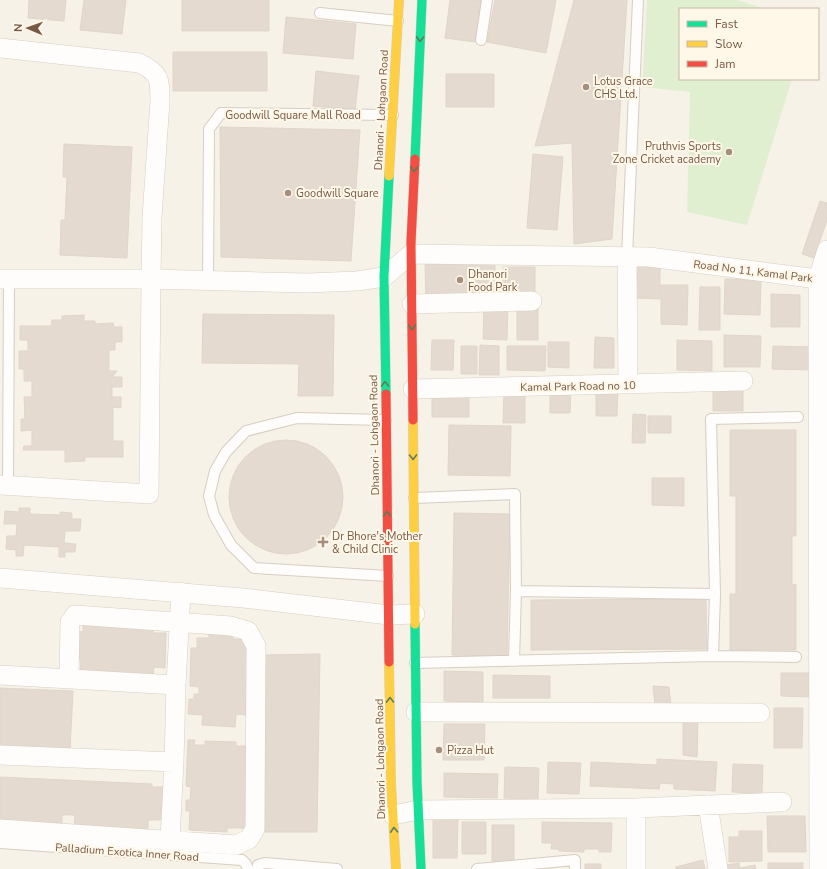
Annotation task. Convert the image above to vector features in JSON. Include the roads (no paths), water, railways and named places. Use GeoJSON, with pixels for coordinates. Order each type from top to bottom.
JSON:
{"type":"FeatureCollection","features":[{"type":"Feature","properties":{"kind":"main road","name":"Dhanori - Lohgaon Road"},"geometry":{"type":"LineString","coordinates":[[396,869],[393,815],[388,576],[384,277],[400,0]]}},
{"type":"Feature","properties":{"kind":"main road"},"geometry":{"type":"LineString","coordinates":[[421,869],[418,810],[415,663],[411,254],[422,0]]}},
{"type":"Feature","properties":{"kind":"street"},"geometry":{"type":"LineString","coordinates":[[0,48],[139,63],[151,69],[158,77],[160,90],[152,217],[149,494],[4,485]]}},
{"type":"Feature","properties":{"kind":"street"},"geometry":{"type":"LineString","coordinates":[[823,280],[827,250]]}},
{"type":"Feature","properties":{"kind":"street","name":"Road No 11, Kamal Park"},"geometry":{"type":"LineString","coordinates":[[411,254],[649,257],[823,280],[819,869]]}},
{"type":"Feature","properties":{"kind":"street"},"geometry":{"type":"LineString","coordinates":[[4,279],[151,279],[307,283],[357,281],[384,277],[411,254]]}},
{"type":"Feature","properties":{"kind":"street"},"geometry":{"type":"LineString","coordinates":[[627,257],[628,384]]}},
{"type":"Feature","properties":{"kind":"street"},"geometry":{"type":"LineString","coordinates":[[412,304],[532,300]]}},
{"type":"Feature","properties":{"kind":"street","name":"Kamal Park Road no 10"},"geometry":{"type":"LineString","coordinates":[[413,389],[743,381]]}},
{"type":"Feature","properties":{"kind":"street"},"geometry":{"type":"LineString","coordinates":[[0,578],[270,600],[389,615],[415,614]]}},
{"type":"Feature","properties":{"kind":"street"},"geometry":{"type":"LineString","coordinates":[[170,840],[181,592]]}},
{"type":"Feature","properties":{"kind":"street"},"geometry":{"type":"LineString","coordinates":[[0,829],[236,845],[249,840],[255,829],[256,646],[248,631],[231,626],[75,615],[70,622],[69,679]]}},
{"type":"Feature","properties":{"kind":"street"},"geometry":{"type":"LineString","coordinates":[[0,675],[176,685]]}},
{"type":"Feature","properties":{"kind":"street"},"geometry":{"type":"LineString","coordinates":[[416,712],[760,713]]}},
{"type":"Feature","properties":{"kind":"street"},"geometry":{"type":"LineString","coordinates":[[0,755],[174,762]]}},
{"type":"Feature","properties":{"kind":"street"},"geometry":{"type":"LineString","coordinates":[[393,815],[418,810],[636,808],[782,802]]}},
{"type":"Feature","properties":{"kind":"street"},"geometry":{"type":"LineString","coordinates":[[708,805],[718,869]]}},
{"type":"Feature","properties":{"kind":"street"},"geometry":{"type":"LineString","coordinates":[[636,808],[636,869]]}},
{"type":"Feature","properties":{"kind":"lane"},"geometry":{"type":"LineString","coordinates":[[481,40],[487,0]]}},
{"type":"Feature","properties":{"kind":"lane"},"geometry":{"type":"LineString","coordinates":[[627,257],[638,0]]}},
{"type":"Feature","properties":{"kind":"lane"},"geometry":{"type":"LineString","coordinates":[[320,13],[398,20]]}},
{"type":"Feature","properties":{"kind":"lane","name":"Goodwill Square Mall Road"},"geometry":{"type":"LineString","coordinates":[[208,281],[209,129],[221,113],[393,115]]}},
{"type":"Feature","properties":{"kind":"lane"},"geometry":{"type":"LineString","coordinates":[[4,279],[4,485]]}},
{"type":"Feature","properties":{"kind":"lane"},"geometry":{"type":"LineString","coordinates":[[713,656],[715,594],[711,419],[798,416]]}},
{"type":"Feature","properties":{"kind":"lane"},"geometry":{"type":"LineString","coordinates":[[386,420],[297,418],[246,431],[226,452],[215,471],[209,496],[214,515],[231,545],[254,568],[388,576]]}},
{"type":"Feature","properties":{"kind":"lane"},"geometry":{"type":"LineString","coordinates":[[414,498],[515,494],[516,591],[514,661]]}},
{"type":"Feature","properties":{"kind":"lane"},"geometry":{"type":"LineString","coordinates":[[516,591],[715,594]]}},
{"type":"Feature","properties":{"kind":"lane"},"geometry":{"type":"LineString","coordinates":[[415,663],[713,656],[796,657]]}},
{"type":"Feature","properties":{"kind":"lane","name":"Palladium Exotica Inner Road"},"geometry":{"type":"LineString","coordinates":[[0,843],[242,860],[248,869]]}},
{"type":"Feature","properties":{"kind":"lane"},"geometry":{"type":"LineString","coordinates":[[477,869],[575,860],[575,869]]}},
{"type":"Feature","properties":{"kind":"lane"},"geometry":{"type":"LineString","coordinates":[[257,869],[258,865],[265,863],[337,869]]}},
{"type":"Feature","properties":{"kind":"place","name":"Lotus Grace CHS Ltd."},"geometry":{"type":"Point","coordinates":[586,87]}},
{"type":"Feature","properties":{"kind":"place","name":"Pruthvis Sports Zone Cricket academy"},"geometry":{"type":"Point","coordinates":[729,152]}},
{"type":"Feature","properties":{"kind":"place","name":"Goodwill Square"},"geometry":{"type":"Point","coordinates":[288,193]}},
{"type":"Feature","properties":{"kind":"place","name":"Dhanori Food Park"},"geometry":{"type":"Point","coordinates":[460,280]}},
{"type":"Feature","properties":{"kind":"place","name":"Dr Bhore's Mother & Child Clinic"},"geometry":{"type":"Point","coordinates":[323,542]}},
{"type":"Feature","properties":{"kind":"place","name":"Pizza Hut"},"geometry":{"type":"Point","coordinates":[439,750]}}]}
